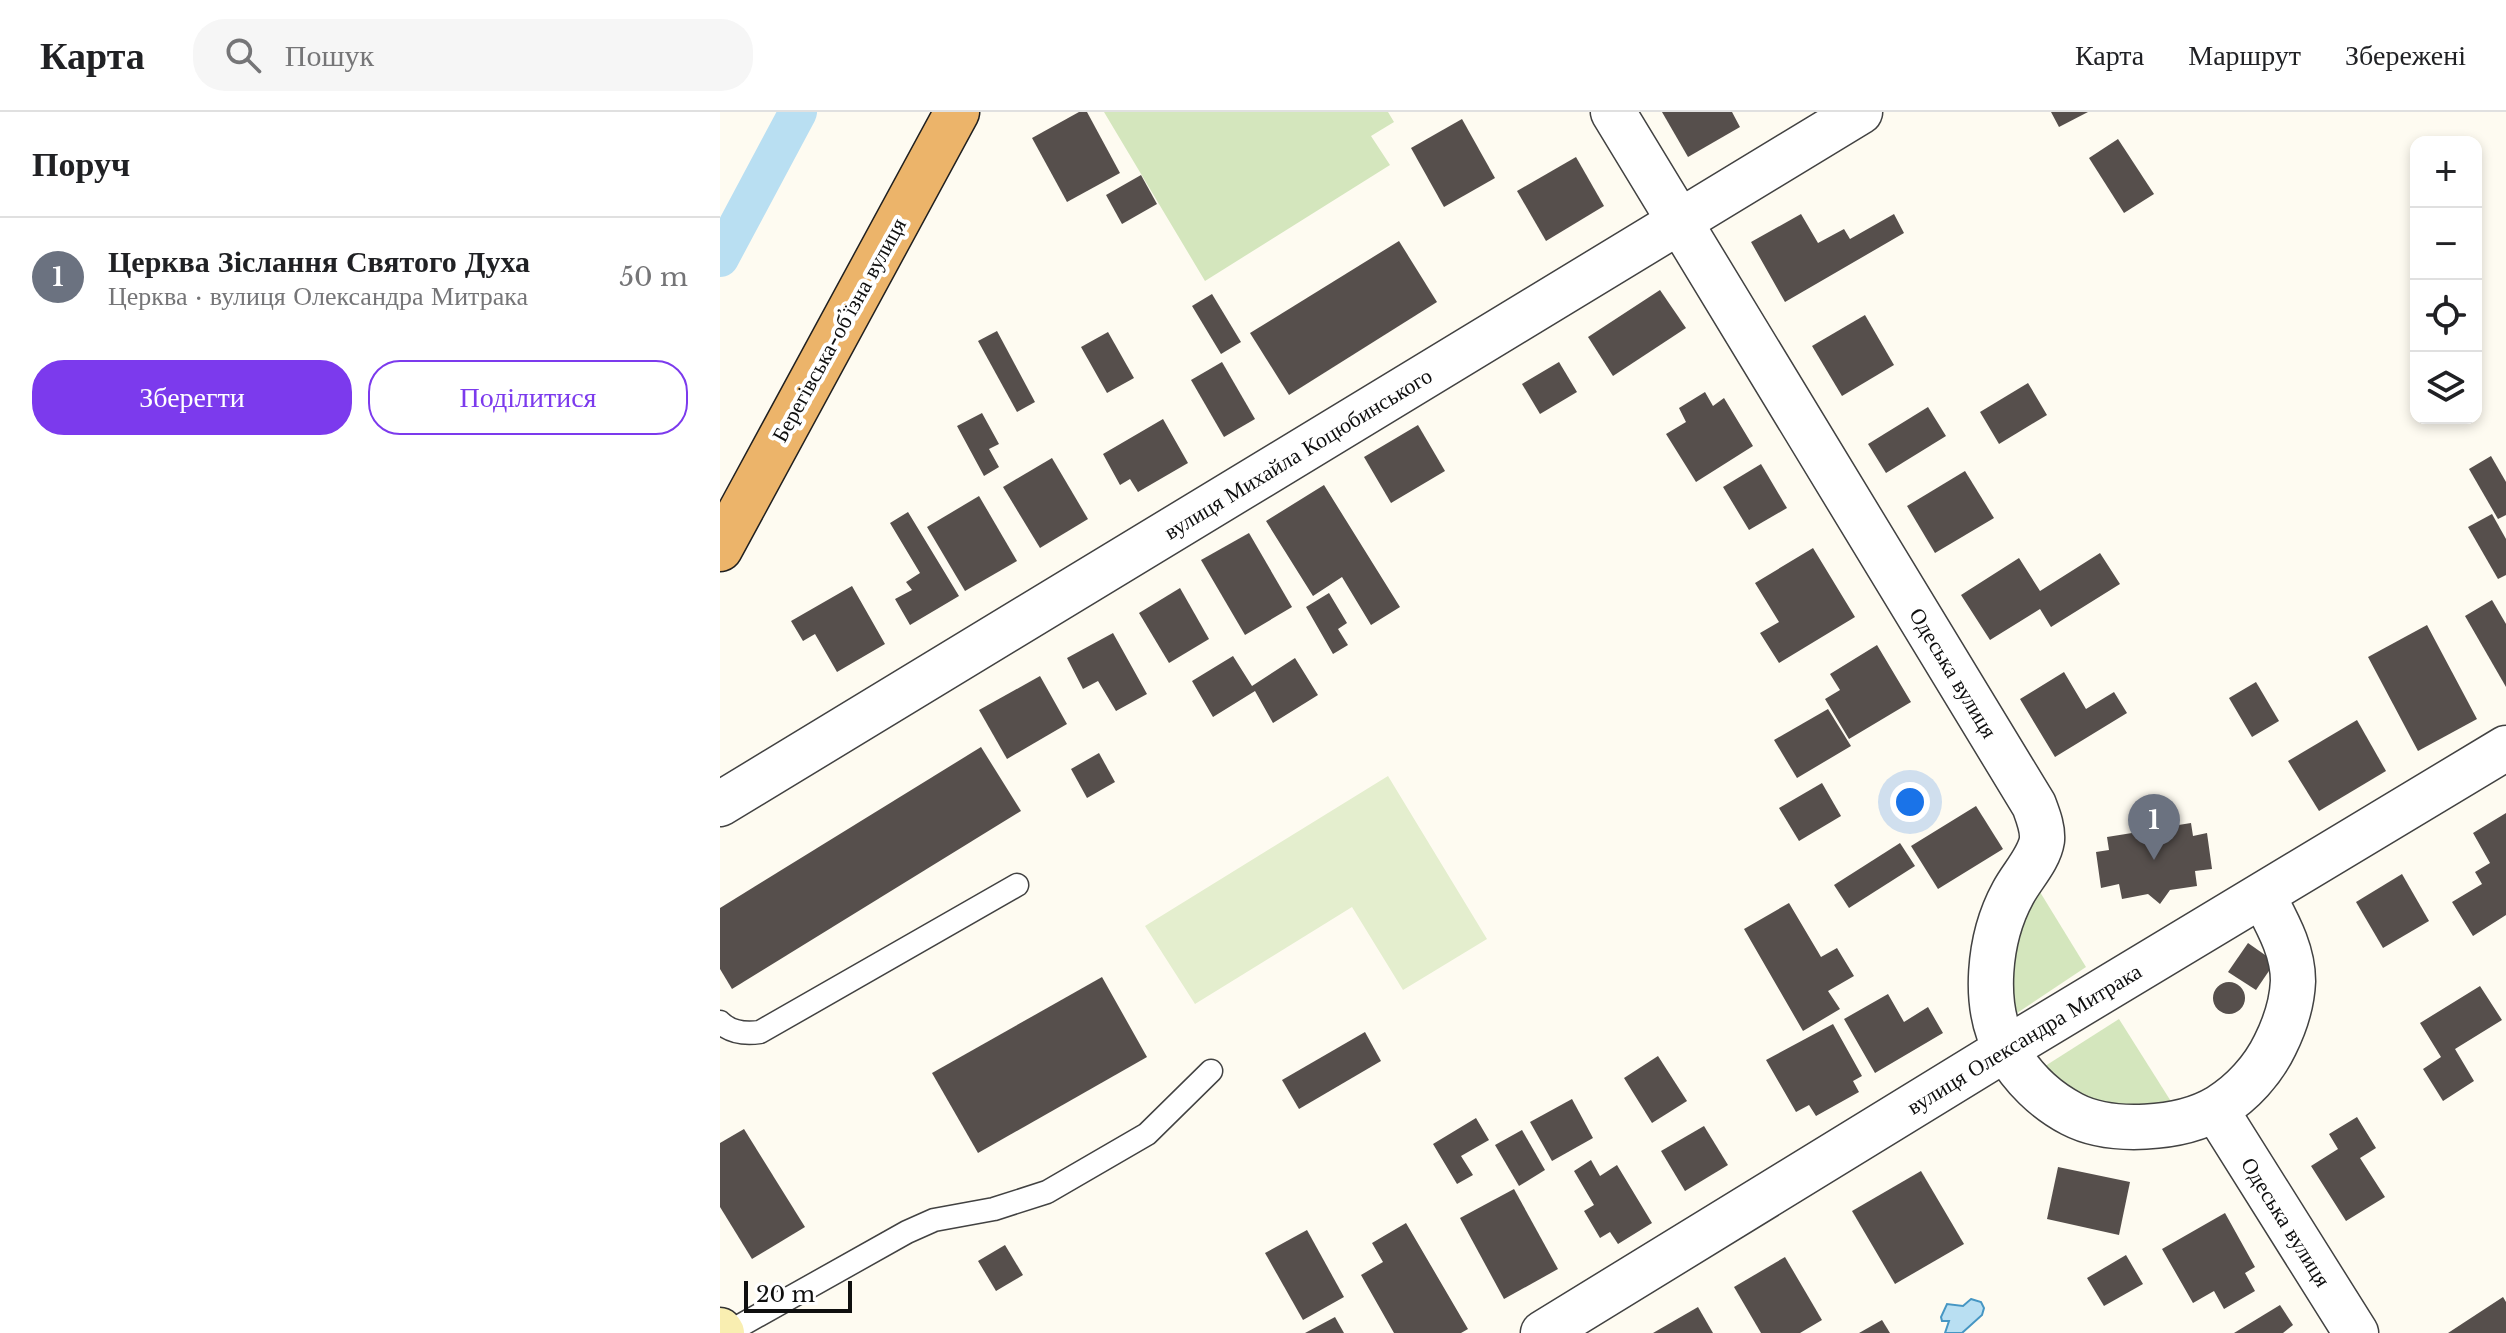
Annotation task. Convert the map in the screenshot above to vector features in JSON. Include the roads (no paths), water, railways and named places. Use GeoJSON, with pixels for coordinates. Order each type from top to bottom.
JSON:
{"type":"FeatureCollection","features":[{"type":"Feature","properties":{"kind":"highway","name":"Берегівська-обʼїзна вулиця"},"geometry":{"type":"LineString","coordinates":[[720,549],[957,112]]}},
{"type":"Feature","properties":{"kind":"street","name":"Одеська вулиця"},"geometry":{"type":"LineString","coordinates":[[1613,112],[2034,805],[2042,841],[2035,859],[2006,905],[1996,934],[1990,974],[1995,1014],[2006,1049],[2034,1087],[2072,1114],[2103,1125],[2162,1125],[2216,1110],[2248,1084],[2269,1058],[2287,1020],[2293,981],[2286,940],[2263,896]]}},
{"type":"Feature","properties":{"kind":"street","name":"вулиця Михайла Коцюбинського"},"geometry":{"type":"LineString","coordinates":[[725,794],[1680,223],[1860,112]]}},
{"type":"Feature","properties":{"kind":"street","name":"вулиця Олександра Митрака"},"geometry":{"type":"LineString","coordinates":[[1543,1333],[2506,748]]}},
{"type":"Feature","properties":{"kind":"street","name":"Одеська вулиця"},"geometry":{"type":"LineString","coordinates":[[2216,1110],[2356,1333]]}},
{"type":"Feature","properties":{"kind":"lane"},"geometry":{"type":"LineString","coordinates":[[720,1022],[744,1034],[760,1032],[1017,885]]}},
{"type":"Feature","properties":{"kind":"lane"},"geometry":{"type":"LineString","coordinates":[[723,1332],[934,1220],[994,1209],[1047,1192],[1147,1134],[1211,1071]]}},
{"type":"Feature","properties":{"kind":"water"},"geometry":{"type":"Polygon","coordinates":[[[1971,1299],[1981,1302],[1984,1308],[1982,1315],[1962,1333],[1945,1333],[1949,1321],[1942,1321],[1941,1317],[1947,1304],[1963,1306],[1971,1299]]]}},
{"type":"Feature","properties":{"kind":"waterway"},"geometry":{"type":"LineString","coordinates":[[720,258],[798,112]]}},
{"type":"Feature","properties":{"kind":"place","name":"Церква Зіслання Святого Духа"},"geometry":{"type":"Point","coordinates":[2154,860]}}]}
